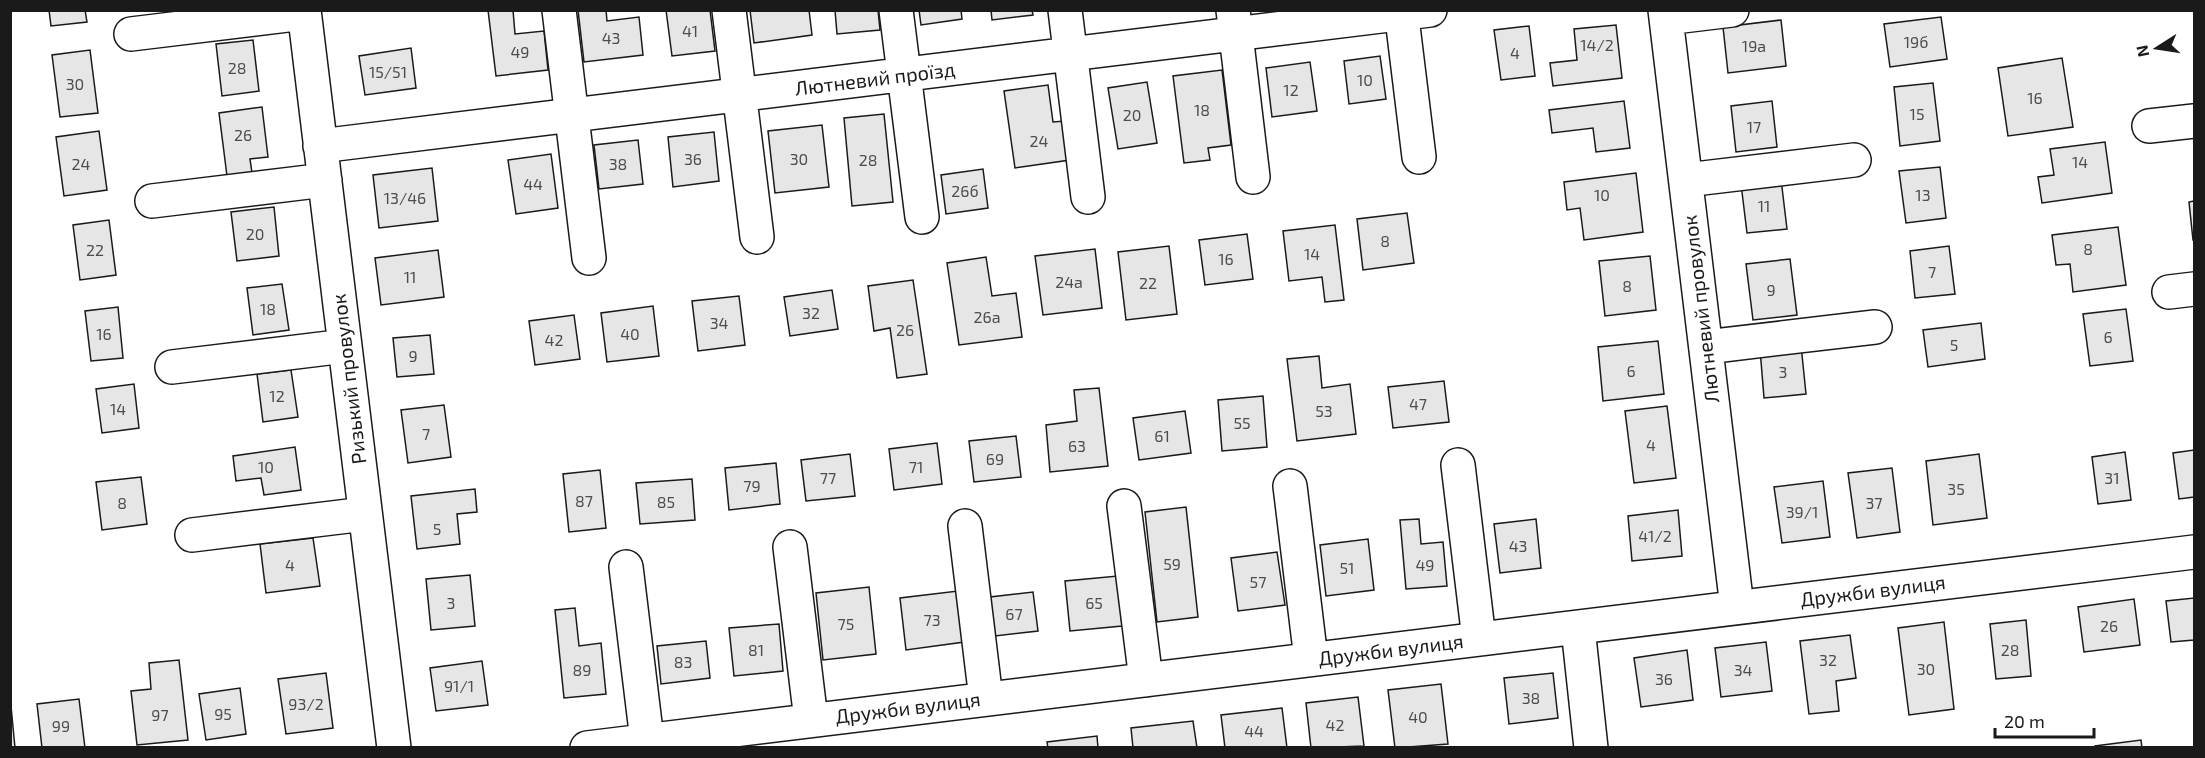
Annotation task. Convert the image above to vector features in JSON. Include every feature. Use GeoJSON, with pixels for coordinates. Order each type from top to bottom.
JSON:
{"type":"FeatureCollection","features":[{"type":"Feature","properties":{"kind":"street"},"geometry":{"type":"LineString","coordinates":[[559,10],[589,258]]}},
{"type":"Feature","properties":{"kind":"street"},"geometry":{"type":"LineString","coordinates":[[729,10],[757,237]]}},
{"type":"Feature","properties":{"kind":"street"},"geometry":{"type":"LineString","coordinates":[[896,10],[922,217]]}},
{"type":"Feature","properties":{"kind":"street"},"geometry":{"type":"LineString","coordinates":[[1065,10],[1088,197]]}},
{"type":"Feature","properties":{"kind":"street"},"geometry":{"type":"LineString","coordinates":[[1666,14],[1732,10]]}},
{"type":"Feature","properties":{"kind":"street"},"geometry":{"type":"LineString","coordinates":[[131,34],[304,12]]}},
{"type":"Feature","properties":{"kind":"street","name":"Ризький провулок"},"geometry":{"type":"LineString","coordinates":[[304,12],[394,747]]}},
{"type":"Feature","properties":{"kind":"street"},"geometry":{"type":"LineString","coordinates":[[1411,12],[1419,157]]}},
{"type":"Feature","properties":{"kind":"street","name":"Лютневий проїзд"},"geometry":{"type":"LineString","coordinates":[[320,146],[1070,55],[1234,22],[1411,12]]}},
{"type":"Feature","properties":{"kind":"street","name":"Лютневий провулок"},"geometry":{"type":"LineString","coordinates":[[1666,14],[1737,607]]}},
{"type":"Feature","properties":{"kind":"street"},"geometry":{"type":"LineString","coordinates":[[1234,22],[1253,177]]}},
{"type":"Feature","properties":{"kind":"street"},"geometry":{"type":"LineString","coordinates":[[2150,126],[2194,121]]}},
{"type":"Feature","properties":{"kind":"street"},"geometry":{"type":"LineString","coordinates":[[1686,180],[1854,160]]}},
{"type":"Feature","properties":{"kind":"street"},"geometry":{"type":"LineString","coordinates":[[152,201],[325,180]]}},
{"type":"Feature","properties":{"kind":"street"},"geometry":{"type":"LineString","coordinates":[[1706,347],[1875,327]]}},
{"type":"Feature","properties":{"kind":"street"},"geometry":{"type":"LineString","coordinates":[[172,367],[345,346]]}},
{"type":"Feature","properties":{"kind":"street"},"geometry":{"type":"LineString","coordinates":[[1458,465],[1479,639]]}},
{"type":"Feature","properties":{"kind":"street"},"geometry":{"type":"LineString","coordinates":[[1290,486],[1311,659]]}},
{"type":"Feature","properties":{"kind":"street"},"geometry":{"type":"LineString","coordinates":[[1124,506],[1146,680]]}},
{"type":"Feature","properties":{"kind":"street"},"geometry":{"type":"LineString","coordinates":[[192,535],[365,514]]}},
{"type":"Feature","properties":{"kind":"street"},"geometry":{"type":"LineString","coordinates":[[965,525],[986,699]]}},
{"type":"Feature","properties":{"kind":"street"},"geometry":{"type":"LineString","coordinates":[[790,547],[811,720]]}},
{"type":"Feature","properties":{"kind":"street","name":"Дружби вулиця"},"geometry":{"type":"LineString","coordinates":[[587,747],[2194,552]]}},
{"type":"Feature","properties":{"kind":"street"},"geometry":{"type":"LineString","coordinates":[[626,567],[647,740]]}},
{"type":"Feature","properties":{"kind":"street"},"geometry":{"type":"LineString","coordinates":[[1578,628],[1592,747]]}},
{"type":"Feature","properties":{"kind":"building"},"geometry":{"type":"Polygon","coordinates":[[[49,10],[85,10],[87,22],[51,26],[49,10]]]}},
{"type":"Feature","properties":{"kind":"building"},"geometry":{"type":"Polygon","coordinates":[[[488,10],[513,10],[515,34],[544,31],[548,70],[496,76],[488,10]]]}},
{"type":"Feature","properties":{"kind":"building"},"geometry":{"type":"Polygon","coordinates":[[[578,10],[606,10],[607,21],[639,17],[643,55],[584,62],[578,10]]]}},
{"type":"Feature","properties":{"kind":"building"},"geometry":{"type":"Polygon","coordinates":[[[666,10],[710,10],[715,51],[672,56],[666,10]]]}},
{"type":"Feature","properties":{"kind":"building"},"geometry":{"type":"Polygon","coordinates":[[[750,10],[809,10],[812,35],[754,43],[750,10]]]}},
{"type":"Feature","properties":{"kind":"building"},"geometry":{"type":"Polygon","coordinates":[[[835,10],[878,10],[880,30],[837,34],[835,10]]]}},
{"type":"Feature","properties":{"kind":"building"},"geometry":{"type":"Polygon","coordinates":[[[919,10],[961,10],[962,19],[921,25],[919,10]]]}},
{"type":"Feature","properties":{"kind":"building"},"geometry":{"type":"Polygon","coordinates":[[[991,10],[1032,10],[1033,15],[992,20],[991,10]]]}},
{"type":"Feature","properties":{"kind":"building"},"geometry":{"type":"Polygon","coordinates":[[[1941,17],[1947,59],[1890,67],[1884,24],[1941,17]]]}},
{"type":"Feature","properties":{"kind":"building"},"geometry":{"type":"Polygon","coordinates":[[[1781,20],[1786,66],[1728,73],[1723,27],[1781,20]]]}},
{"type":"Feature","properties":{"kind":"building"},"geometry":{"type":"Polygon","coordinates":[[[1616,25],[1622,78],[1553,86],[1550,63],[1577,60],[1574,29],[1616,25]]]}},
{"type":"Feature","properties":{"kind":"building"},"geometry":{"type":"Polygon","coordinates":[[[1529,26],[1535,76],[1501,80],[1494,30],[1529,26]]]}},
{"type":"Feature","properties":{"kind":"building"},"geometry":{"type":"Polygon","coordinates":[[[253,40],[259,91],[222,96],[216,44],[253,40]]]}},
{"type":"Feature","properties":{"kind":"building"},"geometry":{"type":"Polygon","coordinates":[[[411,48],[416,88],[365,95],[359,56],[411,48]]]}},
{"type":"Feature","properties":{"kind":"building"},"geometry":{"type":"Polygon","coordinates":[[[90,50],[98,113],[60,117],[52,55],[90,50]]]}},
{"type":"Feature","properties":{"kind":"building"},"geometry":{"type":"Polygon","coordinates":[[[1380,56],[1386,99],[1349,104],[1344,61],[1380,56]]]}},
{"type":"Feature","properties":{"kind":"building"},"geometry":{"type":"Polygon","coordinates":[[[2062,58],[2073,127],[2008,136],[1998,68],[2062,58]]]}},
{"type":"Feature","properties":{"kind":"building"},"geometry":{"type":"Polygon","coordinates":[[[1310,62],[1317,111],[1272,117],[1266,68],[1310,62]]]}},
{"type":"Feature","properties":{"kind":"building"},"geometry":{"type":"Polygon","coordinates":[[[1222,70],[1231,145],[1208,148],[1210,160],[1184,163],[1173,76],[1222,70]]]}},
{"type":"Feature","properties":{"kind":"building"},"geometry":{"type":"Polygon","coordinates":[[[1147,82],[1157,143],[1118,149],[1108,88],[1147,82]]]}},
{"type":"Feature","properties":{"kind":"building"},"geometry":{"type":"Polygon","coordinates":[[[1933,83],[1940,141],[1900,146],[1894,87],[1933,83]]]}},
{"type":"Feature","properties":{"kind":"building"},"geometry":{"type":"Polygon","coordinates":[[[1048,85],[1053,122],[1065,121],[1070,160],[1015,168],[1004,91],[1048,85]]]}},
{"type":"Feature","properties":{"kind":"building"},"geometry":{"type":"Polygon","coordinates":[[[1624,101],[1630,148],[1596,152],[1593,128],[1552,133],[1549,110],[1624,101]]]}},
{"type":"Feature","properties":{"kind":"building"},"geometry":{"type":"Polygon","coordinates":[[[1772,101],[1777,147],[1736,152],[1731,106],[1772,101]]]}},
{"type":"Feature","properties":{"kind":"building"},"geometry":{"type":"Polygon","coordinates":[[[262,107],[268,157],[250,159],[252,173],[227,176],[219,113],[262,107]]]}},
{"type":"Feature","properties":{"kind":"building"},"geometry":{"type":"Polygon","coordinates":[[[884,114],[893,202],[852,206],[844,118],[884,114]]]}},
{"type":"Feature","properties":{"kind":"building"},"geometry":{"type":"Polygon","coordinates":[[[822,125],[829,187],[775,193],[768,131],[822,125]]]}},
{"type":"Feature","properties":{"kind":"building"},"geometry":{"type":"Polygon","coordinates":[[[99,131],[107,190],[64,196],[56,137],[99,131]]]}},
{"type":"Feature","properties":{"kind":"building"},"geometry":{"type":"Polygon","coordinates":[[[714,132],[719,181],[673,187],[668,137],[714,132]]]}},
{"type":"Feature","properties":{"kind":"building"},"geometry":{"type":"Polygon","coordinates":[[[638,140],[643,184],[599,189],[594,145],[638,140]]]}},
{"type":"Feature","properties":{"kind":"building"},"geometry":{"type":"Polygon","coordinates":[[[2105,142],[2112,193],[2042,203],[2038,177],[2054,175],[2050,149],[2105,142]]]}},
{"type":"Feature","properties":{"kind":"building"},"geometry":{"type":"Polygon","coordinates":[[[551,154],[558,208],[516,214],[508,160],[551,154]]]}},
{"type":"Feature","properties":{"kind":"building"},"geometry":{"type":"Polygon","coordinates":[[[1940,167],[1946,218],[1906,223],[1899,171],[1940,167]]]}},
{"type":"Feature","properties":{"kind":"building"},"geometry":{"type":"Polygon","coordinates":[[[432,168],[438,221],[379,228],[373,175],[432,168]]]}},
{"type":"Feature","properties":{"kind":"building"},"geometry":{"type":"Polygon","coordinates":[[[983,169],[988,208],[946,214],[941,175],[983,169]]]}},
{"type":"Feature","properties":{"kind":"building"},"geometry":{"type":"Polygon","coordinates":[[[1636,173],[1643,232],[1584,240],[1580,208],[1567,210],[1564,182],[1636,173]]]}},
{"type":"Feature","properties":{"kind":"building"},"geometry":{"type":"Polygon","coordinates":[[[1781,179],[1787,229],[1747,233],[1741,184],[1781,179]]]}},
{"type":"Feature","properties":{"kind":"building"},"geometry":{"type":"Polygon","coordinates":[[[2194,201],[2194,240],[2193,240],[2189,202],[2194,201]]]}},
{"type":"Feature","properties":{"kind":"building"},"geometry":{"type":"Polygon","coordinates":[[[274,207],[279,256],[237,261],[231,212],[274,207]]]}},
{"type":"Feature","properties":{"kind":"building"},"geometry":{"type":"Polygon","coordinates":[[[1407,213],[1414,263],[1363,270],[1357,219],[1407,213]]]}},
{"type":"Feature","properties":{"kind":"building"},"geometry":{"type":"Polygon","coordinates":[[[109,220],[116,275],[80,280],[73,225],[109,220]]]}},
{"type":"Feature","properties":{"kind":"building"},"geometry":{"type":"Polygon","coordinates":[[[1335,225],[1344,300],[1325,302],[1322,277],[1289,281],[1283,231],[1335,225]]]}},
{"type":"Feature","properties":{"kind":"building"},"geometry":{"type":"Polygon","coordinates":[[[2118,227],[2126,285],[2073,292],[2070,264],[2056,265],[2052,235],[2118,227]]]}},
{"type":"Feature","properties":{"kind":"building"},"geometry":{"type":"Polygon","coordinates":[[[1247,234],[1253,279],[1205,285],[1199,240],[1247,234]]]}},
{"type":"Feature","properties":{"kind":"building"},"geometry":{"type":"Polygon","coordinates":[[[1169,246],[1177,314],[1126,320],[1118,252],[1169,246]]]}},
{"type":"Feature","properties":{"kind":"building"},"geometry":{"type":"Polygon","coordinates":[[[1949,246],[1955,294],[1915,298],[1910,251],[1949,246]]]}},
{"type":"Feature","properties":{"kind":"building"},"geometry":{"type":"Polygon","coordinates":[[[1095,249],[1102,308],[1043,315],[1035,256],[1095,249]]]}},
{"type":"Feature","properties":{"kind":"building"},"geometry":{"type":"Polygon","coordinates":[[[438,250],[444,297],[381,305],[375,258],[438,250]]]}},
{"type":"Feature","properties":{"kind":"building"},"geometry":{"type":"Polygon","coordinates":[[[1650,256],[1656,310],[1605,316],[1599,261],[1650,256]]]}},
{"type":"Feature","properties":{"kind":"building"},"geometry":{"type":"Polygon","coordinates":[[[986,257],[992,296],[1016,293],[1022,337],[959,345],[947,263],[986,257]]]}},
{"type":"Feature","properties":{"kind":"building"},"geometry":{"type":"Polygon","coordinates":[[[1790,259],[1797,315],[1753,320],[1746,264],[1790,259]]]}},
{"type":"Feature","properties":{"kind":"building"},"geometry":{"type":"Polygon","coordinates":[[[913,280],[927,374],[897,378],[890,328],[874,331],[868,286],[913,280]]]}},
{"type":"Feature","properties":{"kind":"building"},"geometry":{"type":"Polygon","coordinates":[[[282,284],[289,330],[253,335],[247,288],[282,284]]]}},
{"type":"Feature","properties":{"kind":"building"},"geometry":{"type":"Polygon","coordinates":[[[832,290],[838,329],[790,336],[784,297],[832,290]]]}},
{"type":"Feature","properties":{"kind":"building"},"geometry":{"type":"Polygon","coordinates":[[[739,296],[745,345],[698,351],[692,301],[739,296]]]}},
{"type":"Feature","properties":{"kind":"building"},"geometry":{"type":"Polygon","coordinates":[[[653,306],[659,356],[607,362],[601,313],[653,306]]]}},
{"type":"Feature","properties":{"kind":"building"},"geometry":{"type":"Polygon","coordinates":[[[118,307],[123,358],[91,361],[85,311],[118,307]]]}},
{"type":"Feature","properties":{"kind":"building"},"geometry":{"type":"Polygon","coordinates":[[[2126,309],[2133,361],[2090,366],[2083,314],[2126,309]]]}},
{"type":"Feature","properties":{"kind":"building"},"geometry":{"type":"Polygon","coordinates":[[[574,315],[580,359],[535,365],[529,321],[574,315]]]}},
{"type":"Feature","properties":{"kind":"building"},"geometry":{"type":"Polygon","coordinates":[[[1981,323],[1985,359],[1928,367],[1923,330],[1981,323]]]}},
{"type":"Feature","properties":{"kind":"building"},"geometry":{"type":"Polygon","coordinates":[[[430,335],[434,374],[397,377],[393,338],[430,335]]]}},
{"type":"Feature","properties":{"kind":"building"},"geometry":{"type":"Polygon","coordinates":[[[1658,341],[1664,394],[1603,401],[1598,347],[1658,341]]]}},
{"type":"Feature","properties":{"kind":"building"},"geometry":{"type":"Polygon","coordinates":[[[1801,345],[1806,394],[1764,398],[1760,349],[1801,345]]]}},
{"type":"Feature","properties":{"kind":"building"},"geometry":{"type":"Polygon","coordinates":[[[1319,356],[1322,388],[1350,384],[1356,434],[1297,441],[1287,359],[1319,356]]]}},
{"type":"Feature","properties":{"kind":"building"},"geometry":{"type":"Polygon","coordinates":[[[291,370],[298,417],[263,422],[257,374],[291,370]]]}},
{"type":"Feature","properties":{"kind":"building"},"geometry":{"type":"Polygon","coordinates":[[[1444,381],[1449,422],[1393,428],[1388,387],[1444,381]]]}},
{"type":"Feature","properties":{"kind":"building"},"geometry":{"type":"Polygon","coordinates":[[[134,384],[139,428],[102,433],[96,389],[134,384]]]}},
{"type":"Feature","properties":{"kind":"building"},"geometry":{"type":"Polygon","coordinates":[[[1099,388],[1108,466],[1050,472],[1046,425],[1077,421],[1074,390],[1099,388]]]}},
{"type":"Feature","properties":{"kind":"building"},"geometry":{"type":"Polygon","coordinates":[[[1263,396],[1267,447],[1222,451],[1218,400],[1263,396]]]}},
{"type":"Feature","properties":{"kind":"building"},"geometry":{"type":"Polygon","coordinates":[[[444,405],[451,457],[408,463],[401,410],[444,405]]]}},
{"type":"Feature","properties":{"kind":"building"},"geometry":{"type":"Polygon","coordinates":[[[1667,406],[1676,478],[1634,483],[1625,411],[1667,406]]]}},
{"type":"Feature","properties":{"kind":"building"},"geometry":{"type":"Polygon","coordinates":[[[1185,411],[1191,453],[1139,460],[1133,418],[1185,411]]]}},
{"type":"Feature","properties":{"kind":"building"},"geometry":{"type":"Polygon","coordinates":[[[1016,436],[1021,477],[974,482],[969,441],[1016,436]]]}},
{"type":"Feature","properties":{"kind":"building"},"geometry":{"type":"Polygon","coordinates":[[[937,443],[942,484],[894,490],[889,449],[937,443]]]}},
{"type":"Feature","properties":{"kind":"building"},"geometry":{"type":"Polygon","coordinates":[[[295,447],[301,490],[264,495],[261,478],[236,481],[233,456],[295,447]]]}},
{"type":"Feature","properties":{"kind":"building"},"geometry":{"type":"Polygon","coordinates":[[[2194,450],[2194,497],[2179,499],[2173,453],[2194,450]]]}},
{"type":"Feature","properties":{"kind":"building"},"geometry":{"type":"Polygon","coordinates":[[[2125,452],[2131,500],[2098,504],[2092,457],[2125,452]]]}},
{"type":"Feature","properties":{"kind":"building"},"geometry":{"type":"Polygon","coordinates":[[[850,454],[855,496],[806,501],[801,460],[850,454]]]}},
{"type":"Feature","properties":{"kind":"building"},"geometry":{"type":"Polygon","coordinates":[[[1979,454],[1987,518],[1933,525],[1926,461],[1979,454]]]}},
{"type":"Feature","properties":{"kind":"building"},"geometry":{"type":"Polygon","coordinates":[[[776,463],[780,504],[729,510],[725,468],[776,463]]]}},
{"type":"Feature","properties":{"kind":"building"},"geometry":{"type":"Polygon","coordinates":[[[1892,468],[1900,532],[1857,538],[1848,473],[1892,468]]]}},
{"type":"Feature","properties":{"kind":"building"},"geometry":{"type":"Polygon","coordinates":[[[600,470],[606,528],[569,532],[563,474],[600,470]]]}},
{"type":"Feature","properties":{"kind":"building"},"geometry":{"type":"Polygon","coordinates":[[[141,477],[147,524],[102,530],[96,482],[141,477]]]}},
{"type":"Feature","properties":{"kind":"building"},"geometry":{"type":"Polygon","coordinates":[[[692,479],[695,520],[640,524],[636,483],[692,479]]]}},
{"type":"Feature","properties":{"kind":"building"},"geometry":{"type":"Polygon","coordinates":[[[1823,481],[1830,537],[1782,543],[1774,487],[1823,481]]]}},
{"type":"Feature","properties":{"kind":"building"},"geometry":{"type":"Polygon","coordinates":[[[475,489],[477,512],[457,514],[460,544],[417,549],[411,496],[475,489]]]}},
{"type":"Feature","properties":{"kind":"building"},"geometry":{"type":"Polygon","coordinates":[[[1186,507],[1198,617],[1157,622],[1145,512],[1186,507]]]}},
{"type":"Feature","properties":{"kind":"building"},"geometry":{"type":"Polygon","coordinates":[[[1678,510],[1682,556],[1632,561],[1628,516],[1678,510]]]}},
{"type":"Feature","properties":{"kind":"building"},"geometry":{"type":"Polygon","coordinates":[[[1419,519],[1421,544],[1443,542],[1447,586],[1406,589],[1400,520],[1419,519]]]}},
{"type":"Feature","properties":{"kind":"building"},"geometry":{"type":"Polygon","coordinates":[[[1536,519],[1541,568],[1500,573],[1494,524],[1536,519]]]}},
{"type":"Feature","properties":{"kind":"building"},"geometry":{"type":"Polygon","coordinates":[[[313,538],[320,586],[266,593],[260,544],[313,538]]]}},
{"type":"Feature","properties":{"kind":"building"},"geometry":{"type":"Polygon","coordinates":[[[1368,539],[1374,590],[1326,596],[1320,545],[1368,539]]]}},
{"type":"Feature","properties":{"kind":"building"},"geometry":{"type":"Polygon","coordinates":[[[1277,552],[1285,605],[1238,611],[1231,558],[1277,552]]]}},
{"type":"Feature","properties":{"kind":"building"},"geometry":{"type":"Polygon","coordinates":[[[470,575],[475,626],[431,630],[426,579],[470,575]]]}},
{"type":"Feature","properties":{"kind":"building"},"geometry":{"type":"Polygon","coordinates":[[[1118,576],[1122,626],[1070,631],[1065,581],[1118,576]]]}},
{"type":"Feature","properties":{"kind":"building"},"geometry":{"type":"Polygon","coordinates":[[[869,587],[876,654],[823,660],[816,593],[869,587]]]}},
{"type":"Feature","properties":{"kind":"building"},"geometry":{"type":"Polygon","coordinates":[[[958,591],[964,642],[906,650],[900,598],[958,591]]]}},
{"type":"Feature","properties":{"kind":"building"},"geometry":{"type":"Polygon","coordinates":[[[1033,592],[1038,631],[995,636],[990,597],[1033,592]]]}},
{"type":"Feature","properties":{"kind":"building"},"geometry":{"type":"Polygon","coordinates":[[[2194,598],[2194,640],[2171,642],[2166,601],[2194,598]]]}},
{"type":"Feature","properties":{"kind":"building"},"geometry":{"type":"Polygon","coordinates":[[[2134,599],[2140,645],[2084,652],[2078,607],[2134,599]]]}},
{"type":"Feature","properties":{"kind":"building"},"geometry":{"type":"Polygon","coordinates":[[[575,608],[579,646],[601,643],[606,694],[564,698],[555,610],[575,608]]]}},
{"type":"Feature","properties":{"kind":"building"},"geometry":{"type":"Polygon","coordinates":[[[2026,620],[2031,676],[1996,679],[1990,624],[2026,620]]]}},
{"type":"Feature","properties":{"kind":"building"},"geometry":{"type":"Polygon","coordinates":[[[1944,622],[1954,709],[1909,715],[1898,628],[1944,622]]]}},
{"type":"Feature","properties":{"kind":"building"},"geometry":{"type":"Polygon","coordinates":[[[779,624],[783,671],[734,676],[729,628],[779,624]]]}},
{"type":"Feature","properties":{"kind":"building"},"geometry":{"type":"Polygon","coordinates":[[[1850,635],[1856,678],[1836,681],[1839,711],[1809,714],[1800,641],[1850,635]]]}},
{"type":"Feature","properties":{"kind":"building"},"geometry":{"type":"Polygon","coordinates":[[[706,641],[710,678],[661,684],[657,646],[706,641]]]}},
{"type":"Feature","properties":{"kind":"building"},"geometry":{"type":"Polygon","coordinates":[[[1766,642],[1772,691],[1721,697],[1715,648],[1766,642]]]}},
{"type":"Feature","properties":{"kind":"building"},"geometry":{"type":"Polygon","coordinates":[[[1687,650],[1693,700],[1641,707],[1634,658],[1687,650]]]}},
{"type":"Feature","properties":{"kind":"building"},"geometry":{"type":"Polygon","coordinates":[[[179,660],[188,740],[137,745],[131,691],[151,689],[149,663],[179,660]]]}},
{"type":"Feature","properties":{"kind":"building"},"geometry":{"type":"Polygon","coordinates":[[[482,661],[488,705],[436,711],[430,668],[482,661]]]}},
{"type":"Feature","properties":{"kind":"building"},"geometry":{"type":"Polygon","coordinates":[[[326,673],[333,728],[286,734],[278,679],[326,673]]]}},
{"type":"Feature","properties":{"kind":"building"},"geometry":{"type":"Polygon","coordinates":[[[1553,673],[1558,718],[1509,724],[1504,678],[1553,673]]]}},
{"type":"Feature","properties":{"kind":"building"},"geometry":{"type":"Polygon","coordinates":[[[1441,684],[1448,744],[1395,748],[1388,690],[1441,684]]]}},
{"type":"Feature","properties":{"kind":"building"},"geometry":{"type":"Polygon","coordinates":[[[240,688],[246,734],[206,740],[199,694],[240,688]]]}},
{"type":"Feature","properties":{"kind":"building"},"geometry":{"type":"Polygon","coordinates":[[[1358,697],[1364,746],[1311,748],[1306,703],[1358,697]]]}},
{"type":"Feature","properties":{"kind":"building"},"geometry":{"type":"Polygon","coordinates":[[[79,699],[85,748],[42,748],[37,704],[79,699]]]}},
{"type":"Feature","properties":{"kind":"building"},"geometry":{"type":"Polygon","coordinates":[[[11,706],[15,748],[10,748],[11,706]]]}},
{"type":"Feature","properties":{"kind":"building"},"geometry":{"type":"Polygon","coordinates":[[[1282,708],[1287,748],[1225,748],[1221,715],[1282,708]]]}},
{"type":"Feature","properties":{"kind":"building"},"geometry":{"type":"Polygon","coordinates":[[[1193,721],[1197,748],[1133,748],[1131,728],[1193,721]]]}},
{"type":"Feature","properties":{"kind":"building"},"geometry":{"type":"Polygon","coordinates":[[[1097,736],[1098,748],[1048,748],[1047,742],[1097,736]]]}},
{"type":"Feature","properties":{"kind":"building"},"geometry":{"type":"Polygon","coordinates":[[[2141,740],[2142,748],[2095,748],[2095,746],[2141,740]]]}}]}
